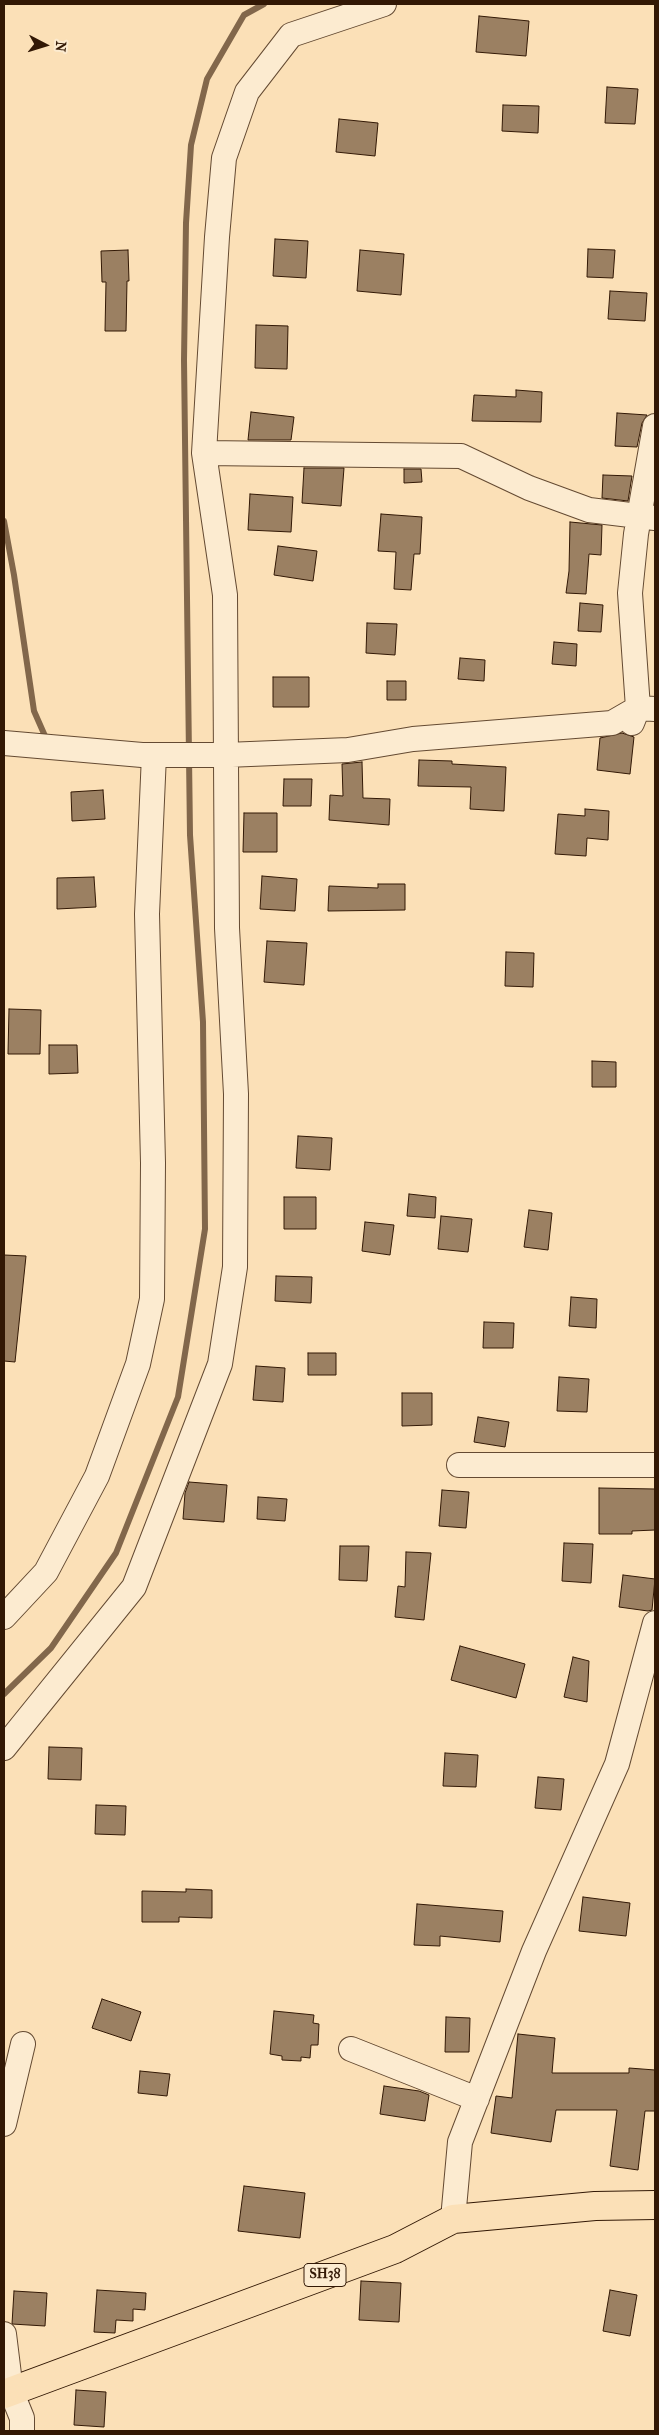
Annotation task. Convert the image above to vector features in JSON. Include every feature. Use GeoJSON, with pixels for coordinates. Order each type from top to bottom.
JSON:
{"type":"FeatureCollection","features":[{"type":"Feature","properties":{"kind":"main road","name":"SH38"},"geometry":{"type":"LineString","coordinates":[[7,2393],[395,2248],[454,2219],[596,2206],[655,2206]]}},
{"type":"Feature","properties":{"kind":"street"},"geometry":{"type":"LineString","coordinates":[[4,1748],[134,1587],[220,1364],[235,1267],[236,1094],[217,755],[226,595],[204,453],[217,238],[224,158],[247,92],[291,35],[384,4]]}},
{"type":"Feature","properties":{"kind":"street"},"geometry":{"type":"LineString","coordinates":[[630,732],[647,709],[630,593],[636,534],[648,517],[655,426]]}},
{"type":"Feature","properties":{"kind":"street"},"geometry":{"type":"LineString","coordinates":[[204,453],[461,456],[530,488],[589,510],[648,517]]}},
{"type":"Feature","properties":{"kind":"street"},"geometry":{"type":"LineString","coordinates":[[4,743],[58,750],[154,756],[348,750],[413,739],[612,723],[647,709]]}},
{"type":"Feature","properties":{"kind":"street"},"geometry":{"type":"LineString","coordinates":[[4,1617],[46,1572],[98,1476],[138,1364],[152,1299],[153,1163],[147,914],[154,756]]}},
{"type":"Feature","properties":{"kind":"street"},"geometry":{"type":"LineString","coordinates":[[458,1465],[655,1465]]}},
{"type":"Feature","properties":{"kind":"street"},"geometry":{"type":"LineString","coordinates":[[454,2219],[460,2142],[534,1951],[617,1764],[655,1623]]}},
{"type":"Feature","properties":{"kind":"street"},"geometry":{"type":"LineString","coordinates":[[4,2124],[23,2044]]}},
{"type":"Feature","properties":{"kind":"street"},"geometry":{"type":"LineString","coordinates":[[351,2048],[477,2099]]}},
{"type":"Feature","properties":{"kind":"street"},"geometry":{"type":"LineString","coordinates":[[4,2334],[7,2393],[22,2418],[22,2431]]}},
{"type":"Feature","properties":{"kind":"building"},"geometry":{"type":"Polygon","coordinates":[[[479,16],[529,21],[526,56],[476,52],[479,16]]]}},
{"type":"Feature","properties":{"kind":"building"},"geometry":{"type":"Polygon","coordinates":[[[607,87],[638,89],[635,124],[605,123],[607,87]]]}},
{"type":"Feature","properties":{"kind":"building"},"geometry":{"type":"Polygon","coordinates":[[[503,105],[539,106],[538,133],[502,131],[503,105]]]}},
{"type":"Feature","properties":{"kind":"building"},"geometry":{"type":"Polygon","coordinates":[[[339,119],[378,123],[375,156],[336,152],[339,119]]]}},
{"type":"Feature","properties":{"kind":"building"},"geometry":{"type":"Polygon","coordinates":[[[275,239],[308,241],[306,278],[273,276],[275,239]]]}},
{"type":"Feature","properties":{"kind":"building"},"geometry":{"type":"Polygon","coordinates":[[[588,249],[615,250],[613,278],[587,277],[588,249]]]}},
{"type":"Feature","properties":{"kind":"building"},"geometry":{"type":"Polygon","coordinates":[[[128,250],[129,281],[127,281],[126,331],[105,331],[106,282],[102,282],[101,251],[128,250]]]}},
{"type":"Feature","properties":{"kind":"building"},"geometry":{"type":"Polygon","coordinates":[[[360,250],[404,254],[401,295],[357,291],[360,250]]]}},
{"type":"Feature","properties":{"kind":"building"},"geometry":{"type":"Polygon","coordinates":[[[610,291],[647,293],[645,321],[608,319],[610,291]]]}},
{"type":"Feature","properties":{"kind":"building"},"geometry":{"type":"Polygon","coordinates":[[[256,325],[288,326],[287,369],[255,368],[256,325]]]}},
{"type":"Feature","properties":{"kind":"building"},"geometry":{"type":"Polygon","coordinates":[[[516,390],[542,392],[541,422],[472,421],[474,395],[516,397],[516,390]]]}},
{"type":"Feature","properties":{"kind":"building"},"geometry":{"type":"Polygon","coordinates":[[[251,412],[294,417],[291,440],[248,440],[251,412]]]}},
{"type":"Feature","properties":{"kind":"building"},"geometry":{"type":"Polygon","coordinates":[[[617,413],[647,415],[642,423],[637,447],[615,446],[617,413]]]}},
{"type":"Feature","properties":{"kind":"building"},"geometry":{"type":"Polygon","coordinates":[[[304,468],[344,468],[341,506],[302,503],[304,468]]]}},
{"type":"Feature","properties":{"kind":"building"},"geometry":{"type":"Polygon","coordinates":[[[404,469],[421,469],[422,482],[404,483],[404,469]]]}},
{"type":"Feature","properties":{"kind":"building"},"geometry":{"type":"Polygon","coordinates":[[[603,475],[632,476],[628,501],[602,498],[603,475]]]}},
{"type":"Feature","properties":{"kind":"building"},"geometry":{"type":"Polygon","coordinates":[[[250,494],[293,497],[291,532],[248,530],[250,494]]]}},
{"type":"Feature","properties":{"kind":"building"},"geometry":{"type":"Polygon","coordinates":[[[381,514],[422,517],[420,554],[414,554],[411,590],[394,589],[396,552],[378,551],[381,514]]]}},
{"type":"Feature","properties":{"kind":"building"},"geometry":{"type":"Polygon","coordinates":[[[570,522],[602,525],[601,555],[589,554],[586,594],[566,593],[569,571],[570,522]]]}},
{"type":"Feature","properties":{"kind":"building"},"geometry":{"type":"Polygon","coordinates":[[[278,546],[317,551],[313,581],[274,575],[278,546]]]}},
{"type":"Feature","properties":{"kind":"building"},"geometry":{"type":"Polygon","coordinates":[[[580,603],[603,605],[601,632],[578,631],[580,603]]]}},
{"type":"Feature","properties":{"kind":"building"},"geometry":{"type":"Polygon","coordinates":[[[367,623],[397,624],[395,655],[366,653],[367,623]]]}},
{"type":"Feature","properties":{"kind":"building"},"geometry":{"type":"Polygon","coordinates":[[[554,642],[577,644],[576,666],[552,664],[554,642]]]}},
{"type":"Feature","properties":{"kind":"building"},"geometry":{"type":"Polygon","coordinates":[[[460,658],[485,660],[484,681],[458,679],[460,658]]]}},
{"type":"Feature","properties":{"kind":"building"},"geometry":{"type":"Polygon","coordinates":[[[273,677],[309,677],[309,707],[273,707],[273,677]]]}},
{"type":"Feature","properties":{"kind":"building"},"geometry":{"type":"Polygon","coordinates":[[[387,681],[406,681],[406,700],[387,700],[387,681]]]}},
{"type":"Feature","properties":{"kind":"building"},"geometry":{"type":"Polygon","coordinates":[[[622,733],[634,737],[630,774],[597,770],[600,738],[622,733]]]}},
{"type":"Feature","properties":{"kind":"building"},"geometry":{"type":"Polygon","coordinates":[[[419,760],[452,761],[452,764],[506,767],[504,811],[470,809],[471,787],[418,786],[419,760]]]}},
{"type":"Feature","properties":{"kind":"building"},"geometry":{"type":"Polygon","coordinates":[[[362,762],[363,798],[390,799],[389,825],[329,820],[330,795],[343,796],[342,764],[362,762]]]}},
{"type":"Feature","properties":{"kind":"building"},"geometry":{"type":"Polygon","coordinates":[[[284,779],[312,779],[311,806],[283,806],[284,779]]]}},
{"type":"Feature","properties":{"kind":"building"},"geometry":{"type":"Polygon","coordinates":[[[103,790],[105,819],[72,821],[71,792],[103,790]]]}},
{"type":"Feature","properties":{"kind":"building"},"geometry":{"type":"Polygon","coordinates":[[[585,809],[609,811],[608,840],[587,838],[586,856],[555,854],[558,814],[585,816],[585,809]]]}},
{"type":"Feature","properties":{"kind":"building"},"geometry":{"type":"Polygon","coordinates":[[[244,813],[277,813],[277,852],[243,852],[244,813]]]}},
{"type":"Feature","properties":{"kind":"building"},"geometry":{"type":"Polygon","coordinates":[[[262,876],[297,879],[295,911],[260,909],[262,876]]]}},
{"type":"Feature","properties":{"kind":"building"},"geometry":{"type":"Polygon","coordinates":[[[94,877],[96,907],[57,909],[57,878],[94,877]]]}},
{"type":"Feature","properties":{"kind":"building"},"geometry":{"type":"Polygon","coordinates":[[[378,884],[405,884],[405,910],[328,911],[329,886],[378,888],[378,884]]]}},
{"type":"Feature","properties":{"kind":"building"},"geometry":{"type":"Polygon","coordinates":[[[267,941],[307,943],[304,985],[264,982],[267,941]]]}},
{"type":"Feature","properties":{"kind":"building"},"geometry":{"type":"Polygon","coordinates":[[[506,952],[534,953],[533,987],[505,986],[506,952]]]}},
{"type":"Feature","properties":{"kind":"building"},"geometry":{"type":"Polygon","coordinates":[[[9,1009],[41,1010],[40,1054],[8,1054],[9,1009]]]}},
{"type":"Feature","properties":{"kind":"building"},"geometry":{"type":"Polygon","coordinates":[[[49,1045],[77,1045],[78,1073],[49,1074],[49,1045]]]}},
{"type":"Feature","properties":{"kind":"building"},"geometry":{"type":"Polygon","coordinates":[[[592,1061],[616,1062],[616,1087],[592,1087],[592,1061]]]}},
{"type":"Feature","properties":{"kind":"building"},"geometry":{"type":"Polygon","coordinates":[[[298,1136],[332,1138],[330,1170],[296,1168],[298,1136]]]}},
{"type":"Feature","properties":{"kind":"building"},"geometry":{"type":"Polygon","coordinates":[[[409,1194],[436,1197],[435,1218],[407,1216],[409,1194]]]}},
{"type":"Feature","properties":{"kind":"building"},"geometry":{"type":"Polygon","coordinates":[[[284,1197],[316,1197],[316,1229],[284,1229],[284,1197]]]}},
{"type":"Feature","properties":{"kind":"building"},"geometry":{"type":"Polygon","coordinates":[[[529,1210],[552,1213],[548,1250],[524,1247],[529,1210]]]}},
{"type":"Feature","properties":{"kind":"building"},"geometry":{"type":"Polygon","coordinates":[[[441,1216],[472,1219],[468,1252],[438,1249],[441,1216]]]}},
{"type":"Feature","properties":{"kind":"building"},"geometry":{"type":"Polygon","coordinates":[[[365,1222],[394,1225],[390,1255],[362,1251],[365,1222]]]}},
{"type":"Feature","properties":{"kind":"building"},"geometry":{"type":"Polygon","coordinates":[[[4,1255],[26,1256],[15,1362],[4,1361],[4,1255]]]}},
{"type":"Feature","properties":{"kind":"building"},"geometry":{"type":"Polygon","coordinates":[[[276,1276],[312,1277],[311,1303],[275,1301],[276,1276]]]}},
{"type":"Feature","properties":{"kind":"building"},"geometry":{"type":"Polygon","coordinates":[[[571,1297],[597,1299],[596,1328],[569,1326],[571,1297]]]}},
{"type":"Feature","properties":{"kind":"building"},"geometry":{"type":"Polygon","coordinates":[[[484,1322],[514,1323],[513,1348],[483,1348],[484,1322]]]}},
{"type":"Feature","properties":{"kind":"building"},"geometry":{"type":"Polygon","coordinates":[[[308,1353],[336,1353],[336,1375],[308,1375],[308,1353]]]}},
{"type":"Feature","properties":{"kind":"building"},"geometry":{"type":"Polygon","coordinates":[[[256,1366],[285,1368],[283,1402],[253,1400],[256,1366]]]}},
{"type":"Feature","properties":{"kind":"building"},"geometry":{"type":"Polygon","coordinates":[[[559,1377],[589,1379],[587,1412],[557,1411],[559,1377]]]}},
{"type":"Feature","properties":{"kind":"building"},"geometry":{"type":"Polygon","coordinates":[[[402,1393],[432,1393],[432,1425],[402,1426],[402,1393]]]}},
{"type":"Feature","properties":{"kind":"building"},"geometry":{"type":"Polygon","coordinates":[[[478,1417],[509,1422],[505,1447],[474,1442],[478,1417]]]}},
{"type":"Feature","properties":{"kind":"building"},"geometry":{"type":"Polygon","coordinates":[[[189,1482],[227,1485],[224,1522],[183,1519],[185,1493],[189,1482]]]}},
{"type":"Feature","properties":{"kind":"building"},"geometry":{"type":"Polygon","coordinates":[[[599,1488],[655,1489],[655,1530],[632,1531],[632,1534],[599,1534],[599,1488]]]}},
{"type":"Feature","properties":{"kind":"building"},"geometry":{"type":"Polygon","coordinates":[[[442,1490],[469,1492],[466,1528],[439,1526],[442,1490]]]}},
{"type":"Feature","properties":{"kind":"building"},"geometry":{"type":"Polygon","coordinates":[[[258,1497],[287,1499],[285,1521],[257,1519],[258,1497]]]}},
{"type":"Feature","properties":{"kind":"building"},"geometry":{"type":"Polygon","coordinates":[[[564,1543],[593,1544],[591,1583],[562,1581],[564,1543]]]}},
{"type":"Feature","properties":{"kind":"building"},"geometry":{"type":"Polygon","coordinates":[[[340,1546],[369,1546],[367,1581],[339,1580],[340,1546]]]}},
{"type":"Feature","properties":{"kind":"building"},"geometry":{"type":"Polygon","coordinates":[[[406,1552],[431,1553],[424,1620],[395,1617],[398,1586],[405,1587],[406,1552]]]}},
{"type":"Feature","properties":{"kind":"building"},"geometry":{"type":"Polygon","coordinates":[[[623,1575],[655,1579],[652,1610],[619,1607],[623,1575]]]}},
{"type":"Feature","properties":{"kind":"building"},"geometry":{"type":"Polygon","coordinates":[[[460,1646],[525,1664],[516,1698],[451,1680],[460,1646]]]}},
{"type":"Feature","properties":{"kind":"building"},"geometry":{"type":"Polygon","coordinates":[[[573,1657],[589,1661],[587,1702],[564,1697],[573,1657]]]}},
{"type":"Feature","properties":{"kind":"building"},"geometry":{"type":"Polygon","coordinates":[[[49,1747],[82,1748],[81,1780],[48,1779],[49,1747]]]}},
{"type":"Feature","properties":{"kind":"building"},"geometry":{"type":"Polygon","coordinates":[[[445,1753],[478,1755],[476,1787],[443,1786],[445,1753]]]}},
{"type":"Feature","properties":{"kind":"building"},"geometry":{"type":"Polygon","coordinates":[[[538,1777],[564,1779],[561,1810],[535,1808],[538,1777]]]}},
{"type":"Feature","properties":{"kind":"building"},"geometry":{"type":"Polygon","coordinates":[[[96,1805],[126,1806],[125,1835],[95,1834],[96,1805]]]}},
{"type":"Feature","properties":{"kind":"building"},"geometry":{"type":"Polygon","coordinates":[[[186,1889],[212,1890],[212,1918],[179,1917],[179,1922],[142,1922],[142,1891],[186,1892],[186,1889]]]}},
{"type":"Feature","properties":{"kind":"building"},"geometry":{"type":"Polygon","coordinates":[[[583,1897],[630,1903],[626,1936],[579,1931],[583,1897]]]}},
{"type":"Feature","properties":{"kind":"building"},"geometry":{"type":"Polygon","coordinates":[[[417,1904],[503,1911],[500,1942],[440,1936],[440,1946],[414,1945],[417,1904]]]}},
{"type":"Feature","properties":{"kind":"building"},"geometry":{"type":"Polygon","coordinates":[[[102,1999],[141,2012],[131,2041],[92,2028],[102,1999]]]}},
{"type":"Feature","properties":{"kind":"building"},"geometry":{"type":"Polygon","coordinates":[[[274,2011],[314,2015],[313,2023],[319,2024],[318,2045],[311,2045],[310,2058],[301,2057],[301,2061],[282,2060],[282,2056],[270,2054],[274,2011]]]}},
{"type":"Feature","properties":{"kind":"building"},"geometry":{"type":"Polygon","coordinates":[[[446,2017],[470,2018],[469,2052],[445,2052],[446,2017]]]}},
{"type":"Feature","properties":{"kind":"building"},"geometry":{"type":"Polygon","coordinates":[[[518,2034],[555,2038],[552,2073],[629,2073],[629,2068],[655,2070],[655,2111],[645,2111],[638,2170],[610,2166],[617,2110],[556,2110],[551,2142],[491,2133],[496,2096],[512,2098],[518,2034]]]}},
{"type":"Feature","properties":{"kind":"building"},"geometry":{"type":"Polygon","coordinates":[[[140,2071],[170,2074],[167,2096],[138,2093],[140,2071]]]}},
{"type":"Feature","properties":{"kind":"building"},"geometry":{"type":"Polygon","coordinates":[[[384,2086],[419,2091],[429,2095],[425,2121],[380,2114],[384,2086]]]}},
{"type":"Feature","properties":{"kind":"building"},"geometry":{"type":"Polygon","coordinates":[[[244,2186],[305,2193],[300,2238],[238,2231],[244,2186]]]}},
{"type":"Feature","properties":{"kind":"building"},"geometry":{"type":"Polygon","coordinates":[[[361,2281],[401,2283],[399,2322],[359,2320],[361,2281]]]}},
{"type":"Feature","properties":{"kind":"building"},"geometry":{"type":"Polygon","coordinates":[[[97,2290],[146,2293],[145,2310],[133,2309],[133,2321],[116,2320],[115,2333],[94,2332],[97,2290]]]}},
{"type":"Feature","properties":{"kind":"building"},"geometry":{"type":"Polygon","coordinates":[[[610,2290],[637,2295],[630,2336],[603,2331],[610,2290]]]}},
{"type":"Feature","properties":{"kind":"building"},"geometry":{"type":"Polygon","coordinates":[[[14,2291],[47,2293],[45,2326],[12,2324],[14,2291]]]}},
{"type":"Feature","properties":{"kind":"building"},"geometry":{"type":"Polygon","coordinates":[[[76,2390],[106,2392],[104,2427],[74,2425],[76,2390]]]}},
{"type":"Feature","properties":{"kind":"waterway"},"geometry":{"type":"LineString","coordinates":[[4,1694],[51,1648],[116,1553],[178,1397],[205,1229],[203,1022],[190,835],[184,360],[186,223],[191,145],[207,79],[244,15],[264,4]]}},
{"type":"Feature","properties":{"kind":"waterway"},"geometry":{"type":"LineString","coordinates":[[4,521],[34,711],[45,736]]}}]}
